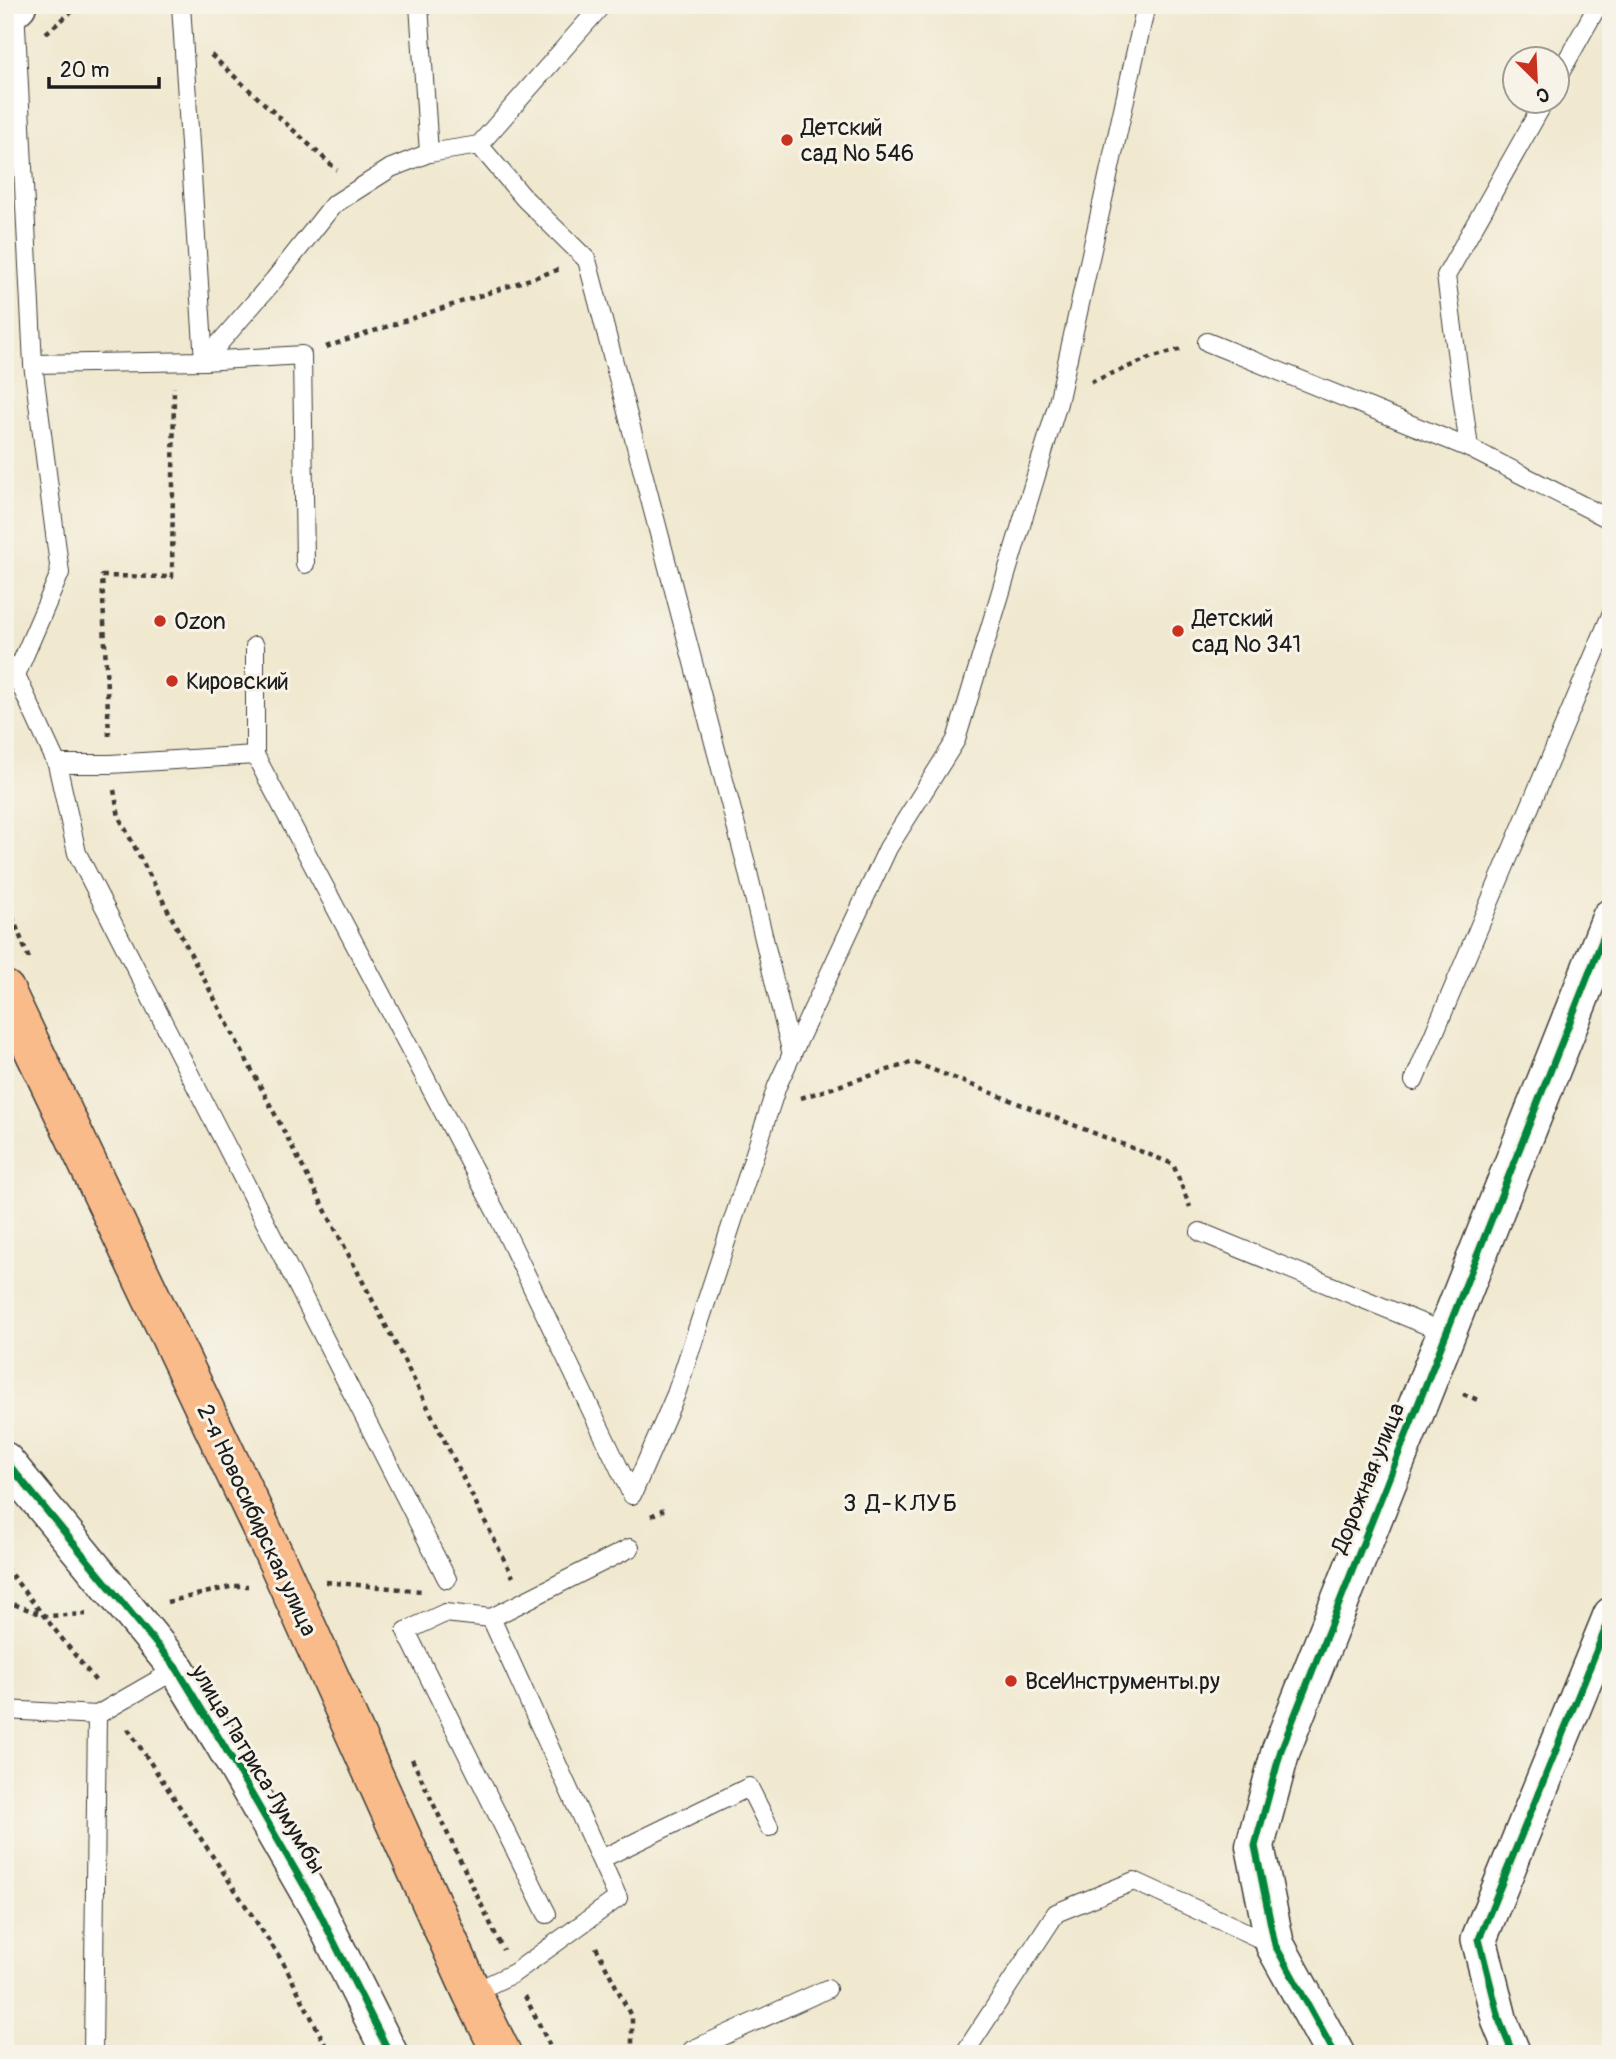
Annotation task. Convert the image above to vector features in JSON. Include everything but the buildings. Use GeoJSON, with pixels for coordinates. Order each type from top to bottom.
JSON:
{"type":"FeatureCollection","features":[{"type":"Feature","properties":{"kind":"main road","name":"2-я Новосибирская улица"},"geometry":{"type":"LineString","coordinates":[[5,990],[288,1585],[502,2054]]}},
{"type":"Feature","properties":{"kind":"street","name":"Дорожная улица"},"geometry":{"type":"LineString","coordinates":[[1335,2054],[1275,1945],[1255,1846],[1281,1750],[1611,918]]}},
{"type":"Feature","properties":{"kind":"street","name":"улица Патриса Лумумбы"},"geometry":{"type":"LineString","coordinates":[[7,1468],[177,1669],[317,1908],[390,2054]]}},
{"type":"Feature","properties":{"kind":"street"},"geometry":{"type":"LineString","coordinates":[[1513,2054],[1500,2022],[1479,1939],[1611,1615]]}},
{"type":"Feature","properties":{"kind":"lane"},"geometry":{"type":"LineString","coordinates":[[181,5],[204,361]]}},
{"type":"Feature","properties":{"kind":"lane"},"geometry":{"type":"LineString","coordinates":[[419,5],[429,153]]}},
{"type":"Feature","properties":{"kind":"lane"},"geometry":{"type":"LineString","coordinates":[[204,361],[274,281],[333,205],[391,168],[429,153],[480,145],[602,5]]}},
{"type":"Feature","properties":{"kind":"lane"},"geometry":{"type":"LineString","coordinates":[[256,646],[255,755],[496,1212],[632,1495],[676,1394],[777,1086],[888,848],[956,740],[1058,403],[1146,5]]}},
{"type":"Feature","properties":{"kind":"lane"},"geometry":{"type":"LineString","coordinates":[[1570,55],[1598,5]]}},
{"type":"Feature","properties":{"kind":"lane"},"geometry":{"type":"LineString","coordinates":[[13,8],[33,364],[60,573],[11,668],[57,764],[78,853],[441,1586]]}},
{"type":"Feature","properties":{"kind":"lane"},"geometry":{"type":"LineString","coordinates":[[1469,449],[1446,276],[1536,116]]}},
{"type":"Feature","properties":{"kind":"lane"},"geometry":{"type":"LineString","coordinates":[[480,145],[524,198],[587,260],[741,847],[792,1055]]}},
{"type":"Feature","properties":{"kind":"lane"},"geometry":{"type":"LineString","coordinates":[[1207,342],[1469,449],[1611,520]]}},
{"type":"Feature","properties":{"kind":"lane"},"geometry":{"type":"LineString","coordinates":[[33,364],[204,361],[302,355],[305,564]]}},
{"type":"Feature","properties":{"kind":"lane"},"geometry":{"type":"LineString","coordinates":[[1414,1081],[1611,615]]}},
{"type":"Feature","properties":{"kind":"lane"},"geometry":{"type":"LineString","coordinates":[[57,764],[110,764],[255,755]]}},
{"type":"Feature","properties":{"kind":"lane"},"geometry":{"type":"LineString","coordinates":[[1200,1231],[1446,1334]]}},
{"type":"Feature","properties":{"kind":"lane"},"geometry":{"type":"LineString","coordinates":[[547,1914],[406,1631],[445,1613],[491,1618],[630,1548]]}},
{"type":"Feature","properties":{"kind":"lane"},"geometry":{"type":"LineString","coordinates":[[472,1993],[514,1973],[618,1898],[491,1618]]}},
{"type":"Feature","properties":{"kind":"lane"},"geometry":{"type":"LineString","coordinates":[[5,1710],[105,1710],[177,1669]]}},
{"type":"Feature","properties":{"kind":"lane"},"geometry":{"type":"LineString","coordinates":[[93,2054],[105,1710]]}},
{"type":"Feature","properties":{"kind":"lane"},"geometry":{"type":"LineString","coordinates":[[601,1859],[749,1787],[769,1827]]}},
{"type":"Feature","properties":{"kind":"lane"},"geometry":{"type":"LineString","coordinates":[[964,2054],[1056,1913],[1134,1881],[1275,1945]]}},
{"type":"Feature","properties":{"kind":"lane"},"geometry":{"type":"LineString","coordinates":[[694,2054],[692,2050],[827,1989]]}},
{"type":"Feature","properties":{"kind":"path"},"geometry":{"type":"LineString","coordinates":[[17,57],[80,5]]}},
{"type":"Feature","properties":{"kind":"path"},"geometry":{"type":"LineString","coordinates":[[182,29],[358,189]]}},
{"type":"Feature","properties":{"kind":"path"},"geometry":{"type":"LineString","coordinates":[[302,355],[587,260]]}},
{"type":"Feature","properties":{"kind":"path"},"geometry":{"type":"LineString","coordinates":[[1058,403],[1081,386],[1150,358],[1207,342]]}},
{"type":"Feature","properties":{"kind":"path"},"geometry":{"type":"LineString","coordinates":[[174,361],[172,577],[102,576],[110,764],[119,817],[406,1364],[514,1578],[504,1583]]}},
{"type":"Feature","properties":{"kind":"path"},"geometry":{"type":"LineString","coordinates":[[770,1107],[913,1062],[1172,1164]]}},
{"type":"Feature","properties":{"kind":"path"},"geometry":{"type":"LineString","coordinates":[[639,1521],[664,1510]]}},
{"type":"Feature","properties":{"kind":"path"},"geometry":{"type":"LineString","coordinates":[[5,1567],[46,1616],[105,1710],[283,1962],[330,2054]]}},
{"type":"Feature","properties":{"kind":"path"},"geometry":{"type":"LineString","coordinates":[[288,1585],[327,1582],[441,1586]]}},
{"type":"Feature","properties":{"kind":"path"},"geometry":{"type":"LineString","coordinates":[[584,1925],[632,2018],[632,2054]]}},
{"type":"Feature","properties":{"kind":"cycle path"},"geometry":{"type":"LineString","coordinates":[[1335,2054],[1275,1945],[1255,1846],[1281,1750],[1611,918]]}},
{"type":"Feature","properties":{"kind":"cycle path"},"geometry":{"type":"LineString","coordinates":[[5,1460],[177,1669],[317,1908],[390,2054]]}},
{"type":"Feature","properties":{"kind":"cycle path"},"geometry":{"type":"LineString","coordinates":[[1513,2054],[1500,2022],[1479,1939],[1611,1615]]}},
{"type":"Feature","properties":{"kind":"place","name":"Детский сад № 546"},"geometry":{"type":"Point","coordinates":[787,140]}},
{"type":"Feature","properties":{"kind":"place","name":"Ozon"},"geometry":{"type":"Point","coordinates":[160,621]}},
{"type":"Feature","properties":{"kind":"place","name":"Детский сад № 341"},"geometry":{"type":"Point","coordinates":[1178,631]}},
{"type":"Feature","properties":{"kind":"place","name":"Кировский"},"geometry":{"type":"Point","coordinates":[172,681]}},
{"type":"Feature","properties":{"kind":"place","name":"ВсеИнструменты.ру"},"geometry":{"type":"Point","coordinates":[1011,1681]}},
{"type":"Feature","properties":{"kind":"district","name":"3 Д-КЛУБ"},"geometry":{"type":"Point","coordinates":[901,1503]}}]}
